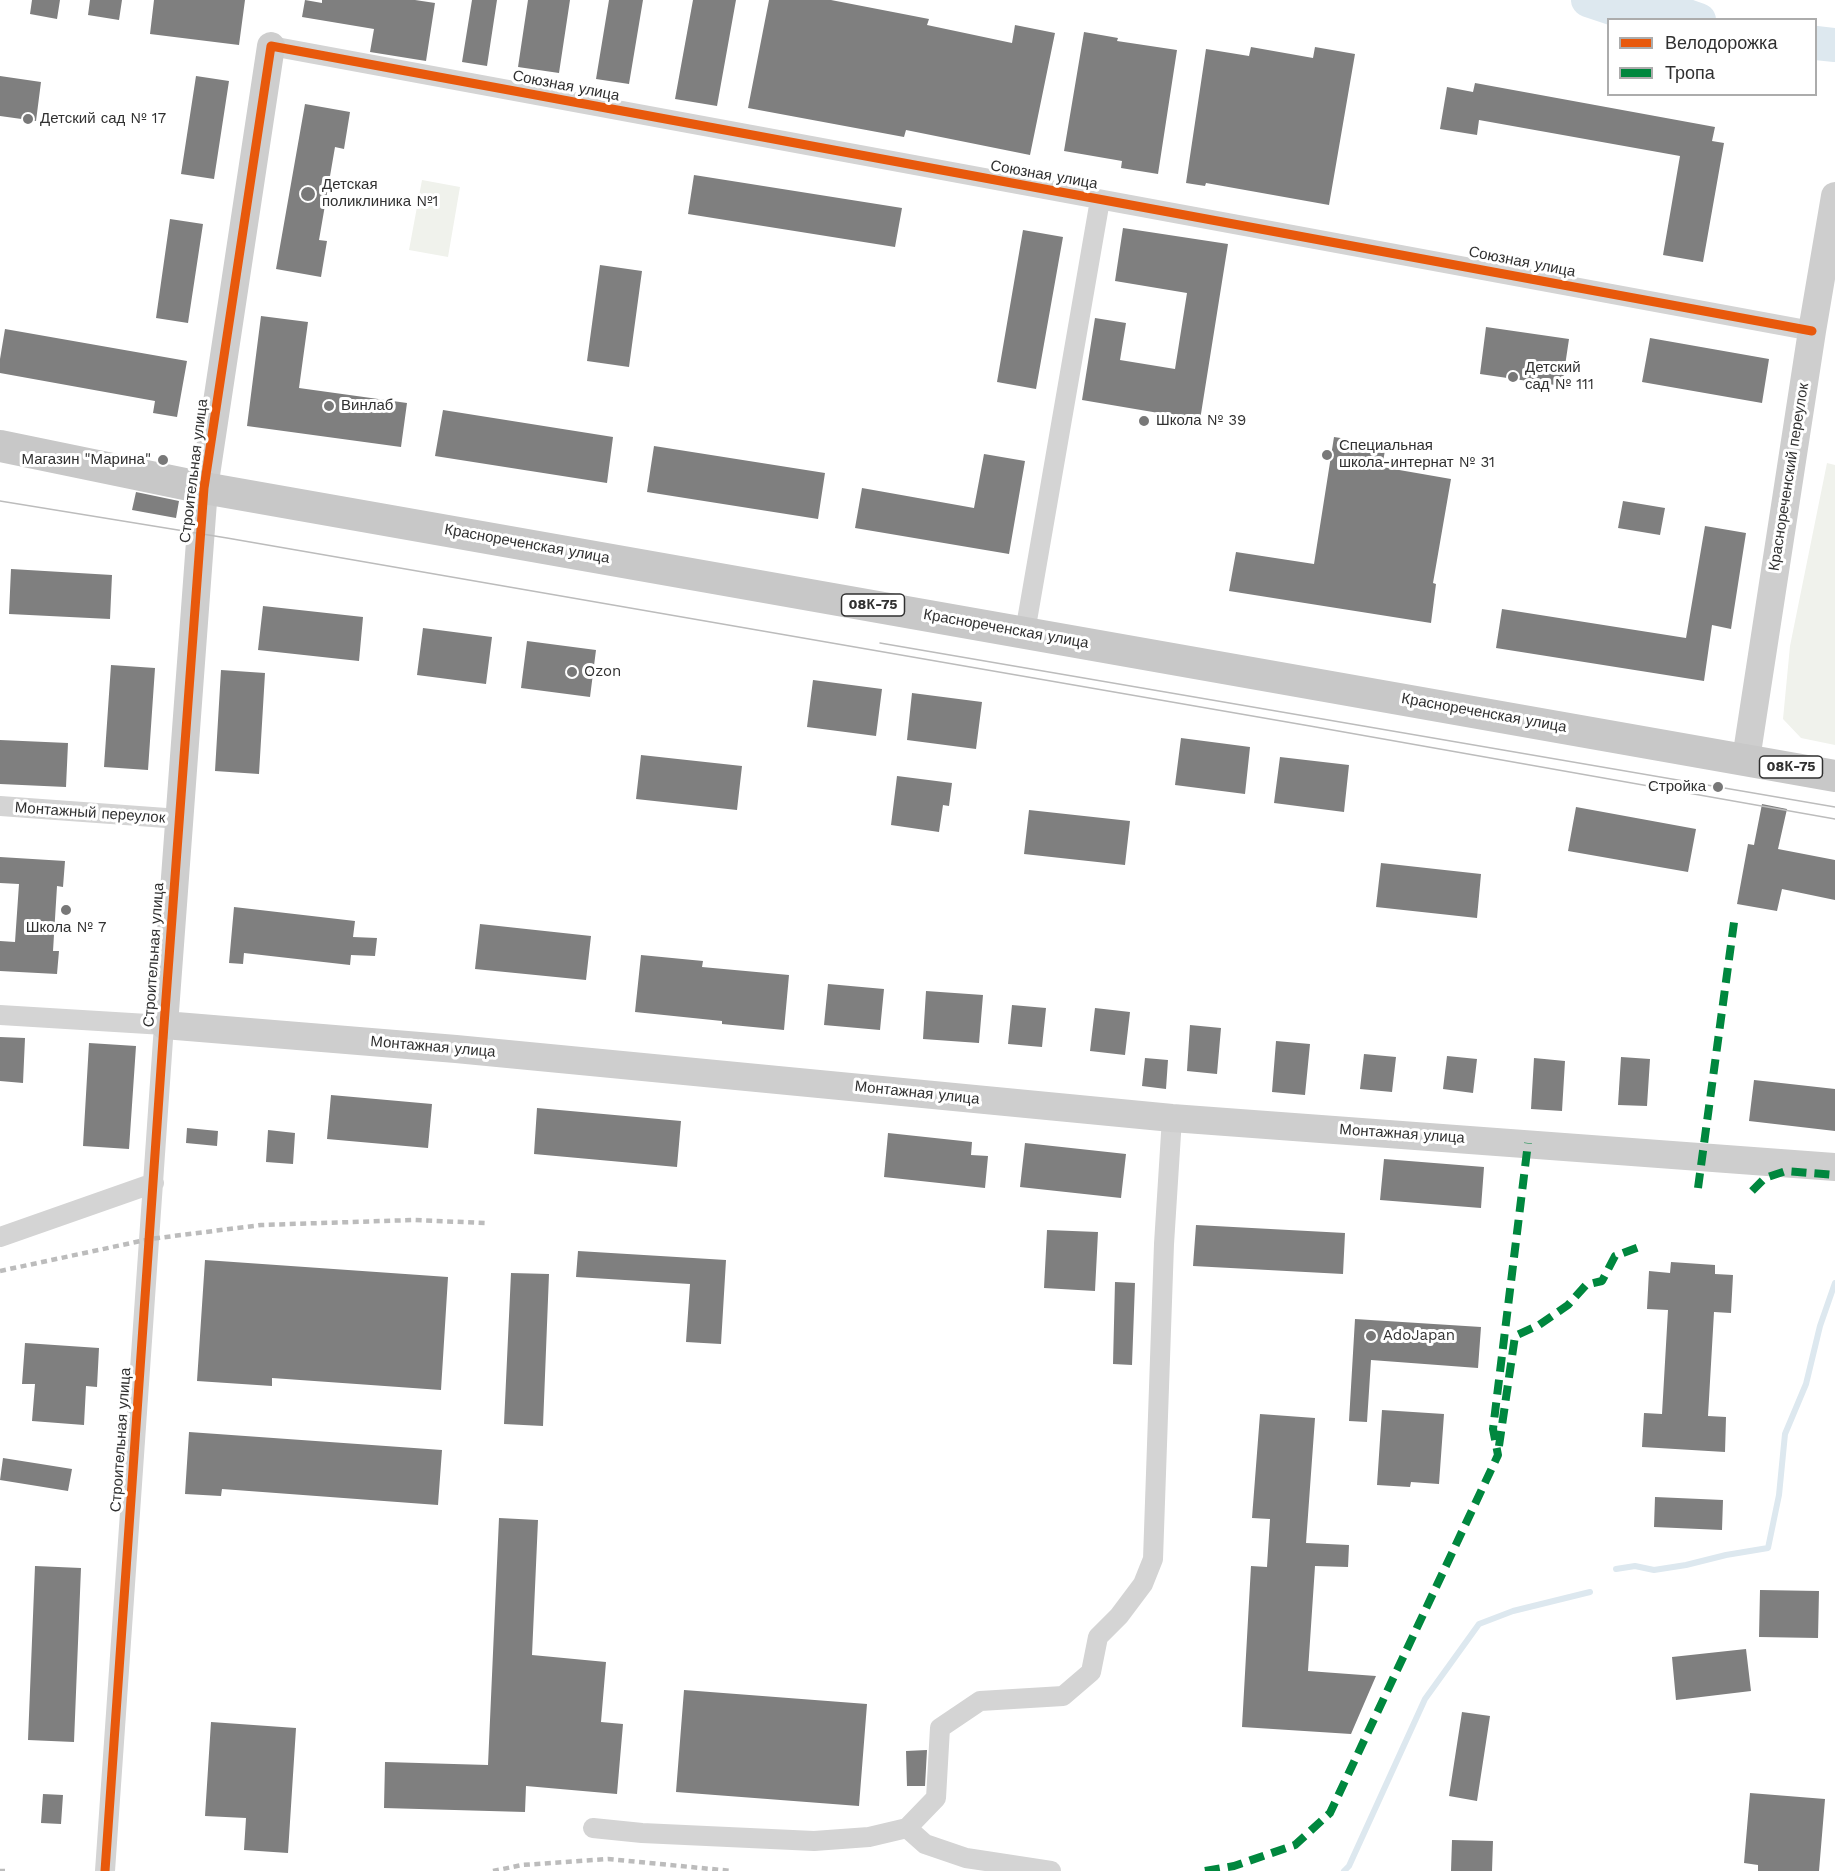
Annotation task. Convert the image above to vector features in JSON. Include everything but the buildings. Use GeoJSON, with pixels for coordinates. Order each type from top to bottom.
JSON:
{"type":"FeatureCollection","features":[{"type":"Feature","properties":{"kind":"main road","name":"Краснореченская улица"},"geometry":{"type":"LineString","coordinates":[[0,446],[204,488],[1835,776]]}},
{"type":"Feature","properties":{"kind":"street","name":"Союзная улица"},"geometry":{"type":"LineString","coordinates":[[271,46],[1812,331]]}},
{"type":"Feature","properties":{"kind":"street","name":"Строительная улица"},"geometry":{"type":"LineString","coordinates":[[105,1871],[204,488],[271,46]]}},
{"type":"Feature","properties":{"kind":"street","name":"Краснореченский переулок"},"geometry":{"type":"LineString","coordinates":[[1746,759],[1835,196]]}},
{"type":"Feature","properties":{"kind":"street"},"geometry":{"type":"LineString","coordinates":[[1025,632],[1100,200]]}},
{"type":"Feature","properties":{"kind":"street","name":"Монтажный переулок"},"geometry":{"type":"LineString","coordinates":[[0,806],[180,819]]}},
{"type":"Feature","properties":{"kind":"street","name":"Монтажная улица"},"geometry":{"type":"LineString","coordinates":[[0,1015],[164,1025],[468,1050],[1172,1118],[1835,1167]]}},
{"type":"Feature","properties":{"kind":"street"},"geometry":{"type":"LineString","coordinates":[[593,1828],[642,1833],[814,1841],[868,1838],[907,1828],[936,1798],[940,1728],[980,1701],[1063,1696],[1091,1672],[1098,1637],[1119,1616],[1143,1584],[1153,1559],[1164,1244],[1172,1118]]}},
{"type":"Feature","properties":{"kind":"street"},"geometry":{"type":"LineString","coordinates":[[0,1237],[154,1183]]}},
{"type":"Feature","properties":{"kind":"street"},"geometry":{"type":"LineString","coordinates":[[907,1828],[926,1844],[966,1858],[1051,1871]]}},
{"type":"Feature","properties":{"kind":"shaded area"},"geometry":{"type":"Polygon","coordinates":[[[422,180],[460,187],[448,257],[409,250],[422,180]]]}},
{"type":"Feature","properties":{"kind":"shaded area"},"geometry":{"type":"Polygon","coordinates":[[[1827,463],[1835,465],[1835,745],[1801,738],[1783,719],[1790,646],[1827,463]]]}},
{"type":"Feature","properties":{"kind":"waterway"},"geometry":{"type":"LineString","coordinates":[[1588,0],[1624,12],[1664,8],[1693,18]]}},
{"type":"Feature","properties":{"kind":"waterway"},"geometry":{"type":"LineString","coordinates":[[1817,43],[1835,45]]}},
{"type":"Feature","properties":{"kind":"waterway"},"geometry":{"type":"LineString","coordinates":[[1616,1569],[1635,1566],[1654,1570],[1768,1548],[1779,1495],[1785,1434],[1806,1384],[1820,1326],[1835,1283]]}},
{"type":"Feature","properties":{"kind":"waterway"},"geometry":{"type":"LineString","coordinates":[[1344,1871],[1349,1866],[1425,1699],[1479,1624],[1513,1611],[1590,1592]]}},
{"type":"Feature","properties":{"kind":"tram line"},"geometry":{"type":"LineString","coordinates":[[0,501],[227,538],[1835,819]]}},
{"type":"Feature","properties":{"kind":"tram line"},"geometry":{"type":"LineString","coordinates":[[880,643],[1835,807]]}},
{"type":"Feature","properties":{"kind":"railway"},"geometry":{"type":"LineString","coordinates":[[0,1271],[150,1239],[261,1225],[413,1220],[486,1223]]}},
{"type":"Feature","properties":{"kind":"railway"},"geometry":{"type":"LineString","coordinates":[[493,1871],[522,1865],[608,1859],[732,1871]]}},
{"type":"Feature","properties":{"kind":"railway"},"geometry":{"type":"LineString","coordinates":[[0,1871],[5,1871]]}},
{"type":"Feature","properties":{"kind":"marked path"},"geometry":{"type":"LineString","coordinates":[[1698,1188],[1735,915]]}},
{"type":"Feature","properties":{"kind":"marked path"},"geometry":{"type":"LineString","coordinates":[[1205,1871],[1234,1866],[1295,1845],[1330,1813],[1498,1455],[1493,1429],[1528,1143]]}},
{"type":"Feature","properties":{"kind":"marked path"},"geometry":{"type":"LineString","coordinates":[[1752,1191],[1765,1178],[1786,1171],[1835,1175]]}},
{"type":"Feature","properties":{"kind":"marked path"},"geometry":{"type":"LineString","coordinates":[[1499,1446],[1515,1336],[1539,1325],[1568,1305],[1586,1285],[1602,1281],[1615,1256],[1639,1247]]}},
{"type":"Feature","properties":{"kind":"cycle path"},"geometry":{"type":"LineString","coordinates":[[105,1871],[204,488],[271,46],[1812,331]]}},
{"type":"Feature","properties":{"kind":"place","name":"Детский сад № 17"},"geometry":{"type":"Point","coordinates":[28,119]}},
{"type":"Feature","properties":{"kind":"place","name":"Детская поликлиника №1"},"geometry":{"type":"Point","coordinates":[308,194]}},
{"type":"Feature","properties":{"kind":"place","name":"Детский сад № 111"},"geometry":{"type":"Point","coordinates":[1513,377]}},
{"type":"Feature","properties":{"kind":"place","name":"Винлаб"},"geometry":{"type":"Point","coordinates":[329,406]}},
{"type":"Feature","properties":{"kind":"place","name":"Школа № 39"},"geometry":{"type":"Point","coordinates":[1144,421]}},
{"type":"Feature","properties":{"kind":"place","name":"Специальная школа-интернат № 31"},"geometry":{"type":"Point","coordinates":[1327,455]}},
{"type":"Feature","properties":{"kind":"place","name":"Магазин \"Марина\""},"geometry":{"type":"Point","coordinates":[163,460]}},
{"type":"Feature","properties":{"kind":"place","name":"Ozon"},"geometry":{"type":"Point","coordinates":[572,672]}},
{"type":"Feature","properties":{"kind":"place","name":"Стройка"},"geometry":{"type":"Point","coordinates":[1718,787]}},
{"type":"Feature","properties":{"kind":"place","name":"Школа № 7"},"geometry":{"type":"Point","coordinates":[66,910]}},
{"type":"Feature","properties":{"kind":"place","name":"AdoJapan"},"geometry":{"type":"Point","coordinates":[1371,1336]}}]}
